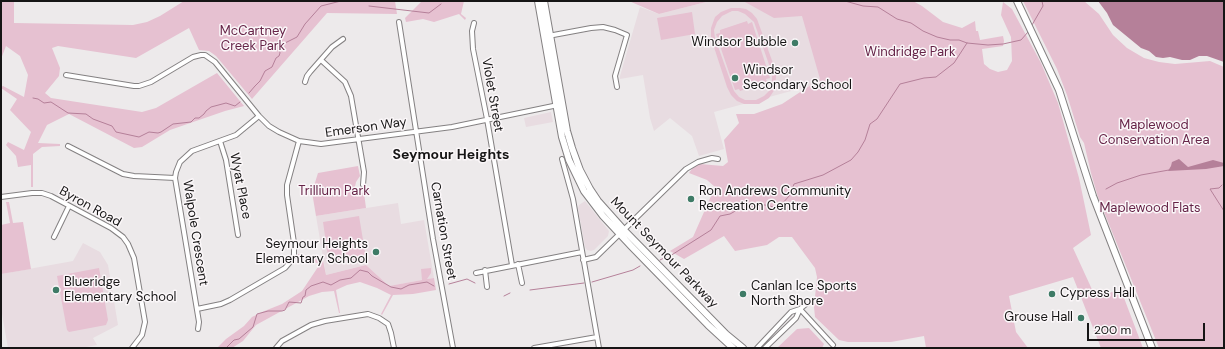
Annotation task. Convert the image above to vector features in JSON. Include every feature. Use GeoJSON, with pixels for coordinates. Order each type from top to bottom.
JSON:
{"type":"FeatureCollection","features":[{"type":"Feature","properties":{"kind":"main road","name":"Mount Seymour Parkway"},"geometry":{"type":"LineString","coordinates":[[538,1],[547,36],[559,105],[562,136],[575,173],[589,198],[708,325],[732,348]]}},
{"type":"Feature","properties":{"kind":"main road","name":"Mount Seymour Parkway"},"geometry":{"type":"LineString","coordinates":[[544,1],[547,36]]}},
{"type":"Feature","properties":{"kind":"main road"},"geometry":{"type":"LineString","coordinates":[[1017,1],[1059,90],[1093,196],[1152,348]]}},
{"type":"Feature","properties":{"kind":"main road","name":"Mount Seymour Parkway"},"geometry":{"type":"LineString","coordinates":[[621,232],[726,334],[743,348]]}},
{"type":"Feature","properties":{"kind":"main road"},"geometry":{"type":"LineString","coordinates":[[1137,310],[1148,348]]}},
{"type":"Feature","properties":{"kind":"street","name":"Carnation Street"},"geometry":{"type":"LineString","coordinates":[[399,22],[453,348]]}},
{"type":"Feature","properties":{"kind":"street","name":"Violet Street"},"geometry":{"type":"LineString","coordinates":[[474,23],[472,31],[473,49],[487,119],[512,264]]}},
{"type":"Feature","properties":{"kind":"street"},"geometry":{"type":"LineString","coordinates":[[547,36],[603,27],[628,35],[615,76],[617,87]]}},
{"type":"Feature","properties":{"kind":"street"},"geometry":{"type":"LineString","coordinates":[[305,82],[307,76],[332,47],[343,39]]}},
{"type":"Feature","properties":{"kind":"street","name":"Emerson Way"},"geometry":{"type":"LineString","coordinates":[[66,75],[139,86],[151,82],[197,55],[205,55],[215,62],[269,126],[299,141],[321,144],[452,126],[559,105]]}},
{"type":"Feature","properties":{"kind":"street"},"geometry":{"type":"LineString","coordinates":[[321,60],[339,75],[349,90],[364,172],[363,185]]}},
{"type":"Feature","properties":{"kind":"street","name":"Walpole Crescent"},"geometry":{"type":"LineString","coordinates":[[198,329],[199,322],[175,178],[178,166],[187,154],[240,132],[259,116]]}},
{"type":"Feature","properties":{"kind":"street","name":"Wyat Place"},"geometry":{"type":"LineString","coordinates":[[220,141],[226,160],[238,235]]}},
{"type":"Feature","properties":{"kind":"street"},"geometry":{"type":"LineString","coordinates":[[197,309],[221,304],[230,300],[285,268],[291,261],[294,249],[287,190],[299,141]]}},
{"type":"Feature","properties":{"kind":"street"},"geometry":{"type":"LineString","coordinates":[[68,146],[123,174],[175,178]]}},
{"type":"Feature","properties":{"kind":"street"},"geometry":{"type":"LineString","coordinates":[[583,260],[596,256],[686,169],[698,162],[712,158],[718,159]]}},
{"type":"Feature","properties":{"kind":"street"},"geometry":{"type":"LineString","coordinates":[[562,159],[573,199],[599,348]]}},
{"type":"Feature","properties":{"kind":"street","name":"Byron Road"},"geometry":{"type":"LineString","coordinates":[[1,197],[42,193],[117,232],[128,244],[136,266],[145,322],[142,335],[132,348]]}},
{"type":"Feature","properties":{"kind":"street"},"geometry":{"type":"LineString","coordinates":[[54,237],[69,206]]}},
{"type":"Feature","properties":{"kind":"street"},"geometry":{"type":"LineString","coordinates":[[476,272],[582,252]]}},
{"type":"Feature","properties":{"kind":"street"},"geometry":{"type":"LineString","coordinates":[[518,264],[522,283]]}},
{"type":"Feature","properties":{"kind":"street"},"geometry":{"type":"LineString","coordinates":[[485,270],[488,288]]}},
{"type":"Feature","properties":{"kind":"street"},"geometry":{"type":"LineString","coordinates":[[765,348],[796,318],[800,309],[804,305]]}},
{"type":"Feature","properties":{"kind":"street"},"geometry":{"type":"LineString","coordinates":[[800,309],[833,345]]}},
{"type":"Feature","properties":{"kind":"street"},"geometry":{"type":"LineString","coordinates":[[756,348],[791,312],[800,309]]}},
{"type":"Feature","properties":{"kind":"street"},"geometry":{"type":"LineString","coordinates":[[276,348],[282,341],[311,325],[325,321],[368,314],[374,315],[388,324],[394,348]]}},
{"type":"Feature","properties":{"kind":"street"},"geometry":{"type":"LineString","coordinates":[[534,348],[597,337]]}},
{"type":"Feature","properties":{"kind":"shaded area","name":"Windsor Secondary School"},"geometry":{"type":"Polygon","coordinates":[[[710,1],[790,1],[808,6],[828,81],[714,112],[724,149],[699,156],[692,136],[670,118],[654,131],[650,118],[643,75],[620,79],[620,76],[640,7],[659,14],[710,1]]]}},
{"type":"Feature","properties":{"kind":"shaded area"},"geometry":{"type":"Polygon","coordinates":[[[1098,1],[1224,1],[1224,62],[1207,56],[1199,56],[1190,60],[1170,57],[1156,57],[1149,51],[1141,48],[1113,25],[1107,13],[1098,1]]]}},
{"type":"Feature","properties":{"kind":"shaded area"},"geometry":{"type":"Polygon","coordinates":[[[551,112],[553,122],[526,127],[524,118],[551,112]]]}},
{"type":"Feature","properties":{"kind":"shaded area"},"geometry":{"type":"Polygon","coordinates":[[[1179,159],[1188,167],[1213,160],[1224,163],[1224,166],[1206,169],[1168,171],[1172,162],[1179,159]]]}},
{"type":"Feature","properties":{"kind":"shaded area"},"geometry":{"type":"Polygon","coordinates":[[[585,201],[609,231],[608,236],[594,250],[591,251],[587,250],[585,247],[578,208],[579,205],[585,201]]]}},
{"type":"Feature","properties":{"kind":"shaded area","name":"Seymour Heights Elementary School"},"geometry":{"type":"Polygon","coordinates":[[[398,203],[401,224],[424,220],[434,278],[389,286],[366,265],[326,275],[316,216],[398,203]]]}},
{"type":"Feature","properties":{"kind":"shaded area","name":"Blueridge Elementary School"},"geometry":{"type":"Polygon","coordinates":[[[83,243],[100,252],[108,265],[118,325],[93,338],[97,345],[81,348],[8,348],[1,308],[1,274],[73,261],[83,243]]]}},
{"type":"Feature","properties":{"kind":"green space","name":"McCartney Creek Park"},"geometry":{"type":"Polygon","coordinates":[[[2,1],[14,1],[14,23],[133,25],[147,22],[160,16],[184,1],[395,1],[397,14],[327,13],[252,99],[216,56],[209,51],[199,50],[189,28],[136,58],[58,46],[52,48],[60,68],[59,76],[45,93],[51,98],[142,112],[156,108],[217,73],[244,106],[170,130],[142,147],[134,148],[69,114],[47,125],[38,143],[60,144],[60,146],[42,147],[33,154],[33,187],[31,187],[31,165],[18,167],[16,156],[6,145],[8,142],[24,150],[31,132],[10,110],[17,99],[1,88],[3,86],[24,97],[28,75],[20,56],[6,46],[1,59],[2,1]]]}},
{"type":"Feature","properties":{"kind":"green space"},"geometry":{"type":"Polygon","coordinates":[[[464,1],[461,14],[466,18],[465,20],[459,14],[434,22],[423,19],[406,22],[405,18],[421,2],[464,1]]]}},
{"type":"Feature","properties":{"kind":"green space"},"geometry":{"type":"Polygon","coordinates":[[[629,1],[710,1],[659,14],[629,1]]]}},
{"type":"Feature","properties":{"kind":"green space","name":"Windridge Park"},"geometry":{"type":"Polygon","coordinates":[[[715,1],[913,1],[943,22],[962,28],[975,21],[976,31],[978,31],[980,40],[1003,36],[1003,46],[982,49],[984,64],[990,69],[998,72],[1007,70],[1012,61],[1011,37],[1001,15],[1003,2],[1012,9],[1041,63],[1058,103],[1079,178],[1091,235],[1073,248],[1095,296],[1121,290],[1143,348],[1101,348],[1073,277],[1009,296],[1016,332],[1028,348],[926,348],[924,336],[891,342],[848,342],[839,340],[815,317],[814,307],[817,277],[815,268],[792,237],[779,237],[767,245],[735,251],[724,236],[684,259],[670,251],[693,237],[715,187],[707,180],[689,173],[694,166],[700,164],[723,166],[728,162],[724,140],[739,123],[736,114],[754,114],[782,104],[820,79],[802,16],[774,18],[745,2],[715,1]]]}},
{"type":"Feature","properties":{"kind":"green space","name":"Maplewood Conservation Area"},"geometry":{"type":"Polygon","coordinates":[[[1023,1],[1084,1],[1099,14],[1113,35],[1127,48],[1144,58],[1175,64],[1210,61],[1224,67],[1224,348],[1159,348],[1098,197],[1084,143],[1080,137],[1057,69],[1023,1]]]}},
{"type":"Feature","properties":{"kind":"green space"},"geometry":{"type":"Polygon","coordinates":[[[731,8],[746,9],[757,19],[774,66],[776,76],[775,89],[769,98],[759,104],[744,104],[737,101],[731,95],[727,87],[711,38],[711,28],[715,17],[721,12],[731,8]],[[732,11],[722,16],[717,22],[714,30],[715,38],[734,91],[739,97],[745,100],[756,100],[764,96],[771,89],[772,73],[754,22],[745,14],[738,11],[732,11]]]}},
{"type":"Feature","properties":{"kind":"green space"},"geometry":{"type":"Polygon","coordinates":[[[692,12],[695,34],[661,40],[657,18],[692,12]]]}},
{"type":"Feature","properties":{"kind":"green space"},"geometry":{"type":"Polygon","coordinates":[[[747,21],[748,24],[752,22],[770,78],[766,79],[767,82],[740,91],[739,89],[735,90],[716,34],[720,33],[720,30],[747,21]]]}},
{"type":"Feature","properties":{"kind":"green space","name":"Trillium Park"},"geometry":{"type":"Polygon","coordinates":[[[358,166],[360,176],[355,187],[358,192],[364,193],[366,208],[316,216],[312,192],[318,173],[358,166]]]}},
{"type":"Feature","properties":{"kind":"green space"},"geometry":{"type":"Polygon","coordinates":[[[6,202],[9,202],[13,223],[23,222],[31,269],[1,274],[1,225],[10,223],[6,202]]]}},
{"type":"Feature","properties":{"kind":"green space"},"geometry":{"type":"Polygon","coordinates":[[[359,216],[366,258],[329,264],[323,222],[359,216]]]}},
{"type":"Feature","properties":{"kind":"green space"},"geometry":{"type":"Polygon","coordinates":[[[298,254],[323,260],[326,275],[366,265],[389,286],[422,280],[421,269],[431,268],[431,273],[427,279],[434,278],[436,290],[413,294],[393,295],[382,315],[381,314],[391,295],[360,282],[347,285],[336,290],[340,313],[334,291],[322,292],[309,296],[256,325],[243,341],[232,348],[217,348],[226,339],[244,326],[252,317],[282,304],[302,291],[320,264],[298,257],[298,254]]]}},
{"type":"Feature","properties":{"kind":"green space"},"geometry":{"type":"Polygon","coordinates":[[[99,268],[108,320],[106,325],[69,332],[67,330],[57,276],[99,268]]]}},
{"type":"Feature","properties":{"kind":"green space"},"geometry":{"type":"Polygon","coordinates":[[[809,328],[824,344],[822,348],[777,348],[797,329],[809,328]]]}},
{"type":"Feature","properties":{"kind":"waterway"},"geometry":{"type":"LineString","coordinates":[[249,93],[260,81],[265,71],[272,67],[276,58],[279,56],[279,46],[297,37],[305,24],[321,6],[341,1]]}},
{"type":"Feature","properties":{"kind":"waterway"},"geometry":{"type":"LineString","coordinates":[[845,1],[863,6],[878,7],[897,19],[911,23],[923,31],[937,37],[950,40],[959,40],[967,43],[988,45],[1003,44],[1021,40],[1028,32]]}},
{"type":"Feature","properties":{"kind":"waterway"},"geometry":{"type":"LineString","coordinates":[[1032,25],[1043,6],[1042,1]]}},
{"type":"Feature","properties":{"kind":"waterway"},"geometry":{"type":"LineString","coordinates":[[369,6],[429,13],[441,4]]}},
{"type":"Feature","properties":{"kind":"waterway"},"geometry":{"type":"LineString","coordinates":[[670,256],[711,230],[720,216],[753,206],[765,205],[774,207],[781,205],[790,195],[794,184],[823,175],[851,160],[865,140],[870,124],[877,119],[900,84],[924,78],[936,77],[954,63],[967,43]]}},
{"type":"Feature","properties":{"kind":"waterway"},"geometry":{"type":"LineString","coordinates":[[33,98],[44,103],[51,102],[68,113],[86,114],[93,119],[112,126],[116,132],[139,137],[149,132],[161,132],[173,124],[191,122],[195,118],[199,118],[211,107],[226,103],[235,106],[240,102]]}},
{"type":"Feature","properties":{"kind":"waterway"},"geometry":{"type":"LineString","coordinates":[[1106,189],[1117,183],[1141,175],[1169,170]]}},
{"type":"Feature","properties":{"kind":"waterway"},"geometry":{"type":"LineString","coordinates":[[1222,185],[1219,188],[1210,189],[1224,211]]}},
{"type":"Feature","properties":{"kind":"waterway"},"geometry":{"type":"LineString","coordinates":[[660,260],[666,257]]}},
{"type":"Feature","properties":{"kind":"waterway"},"geometry":{"type":"LineString","coordinates":[[592,282],[633,270],[640,266]]}},
{"type":"Feature","properties":{"kind":"waterway"},"geometry":{"type":"LineString","coordinates":[[226,348],[234,340],[239,339],[253,327],[257,314],[268,311],[285,310],[289,302],[301,303],[303,297],[305,296],[306,290],[311,286],[323,282],[331,285],[340,280],[351,278],[360,270],[368,272],[391,287],[401,289],[409,285],[427,282],[434,286]]}},
{"type":"Feature","properties":{"kind":"waterway"},"geometry":{"type":"LineString","coordinates":[[449,284],[467,279],[475,283]]}},
{"type":"Feature","properties":{"kind":"waterway"},"geometry":{"type":"LineString","coordinates":[[530,290],[584,283]]}},
{"type":"Feature","properties":{"kind":"waterway"},"geometry":{"type":"LineString","coordinates":[[504,296],[510,293]]}},
{"type":"Feature","properties":{"kind":"place","name":"Windsor Bubble"},"geometry":{"type":"Point","coordinates":[795,43]}},
{"type":"Feature","properties":{"kind":"place","name":"Windsor Secondary School"},"geometry":{"type":"Point","coordinates":[735,78]}},
{"type":"Feature","properties":{"kind":"place","name":"Ron Andrews Community Recreation Centre"},"geometry":{"type":"Point","coordinates":[691,199]}},
{"type":"Feature","properties":{"kind":"place","name":"Seymour Heights Elementary School"},"geometry":{"type":"Point","coordinates":[376,252]}},
{"type":"Feature","properties":{"kind":"place","name":"Blueridge Elementary School"},"geometry":{"type":"Point","coordinates":[56,290]}},
{"type":"Feature","properties":{"kind":"place","name":"Canlan Ice Sports North Shore"},"geometry":{"type":"Point","coordinates":[743,294]}},
{"type":"Feature","properties":{"kind":"place","name":"Cypress Hall"},"geometry":{"type":"Point","coordinates":[1052,294]}},
{"type":"Feature","properties":{"kind":"place","name":"Grouse Hall"},"geometry":{"type":"Point","coordinates":[1081,318]}},
{"type":"Feature","properties":{"kind":"district","name":"Seymour Heights"},"geometry":{"type":"Point","coordinates":[451,155]}},
{"type":"Feature","properties":{"kind":"park label","name":"Maplewood Flats"},"geometry":{"type":"Point","coordinates":[1150,209]}}]}
